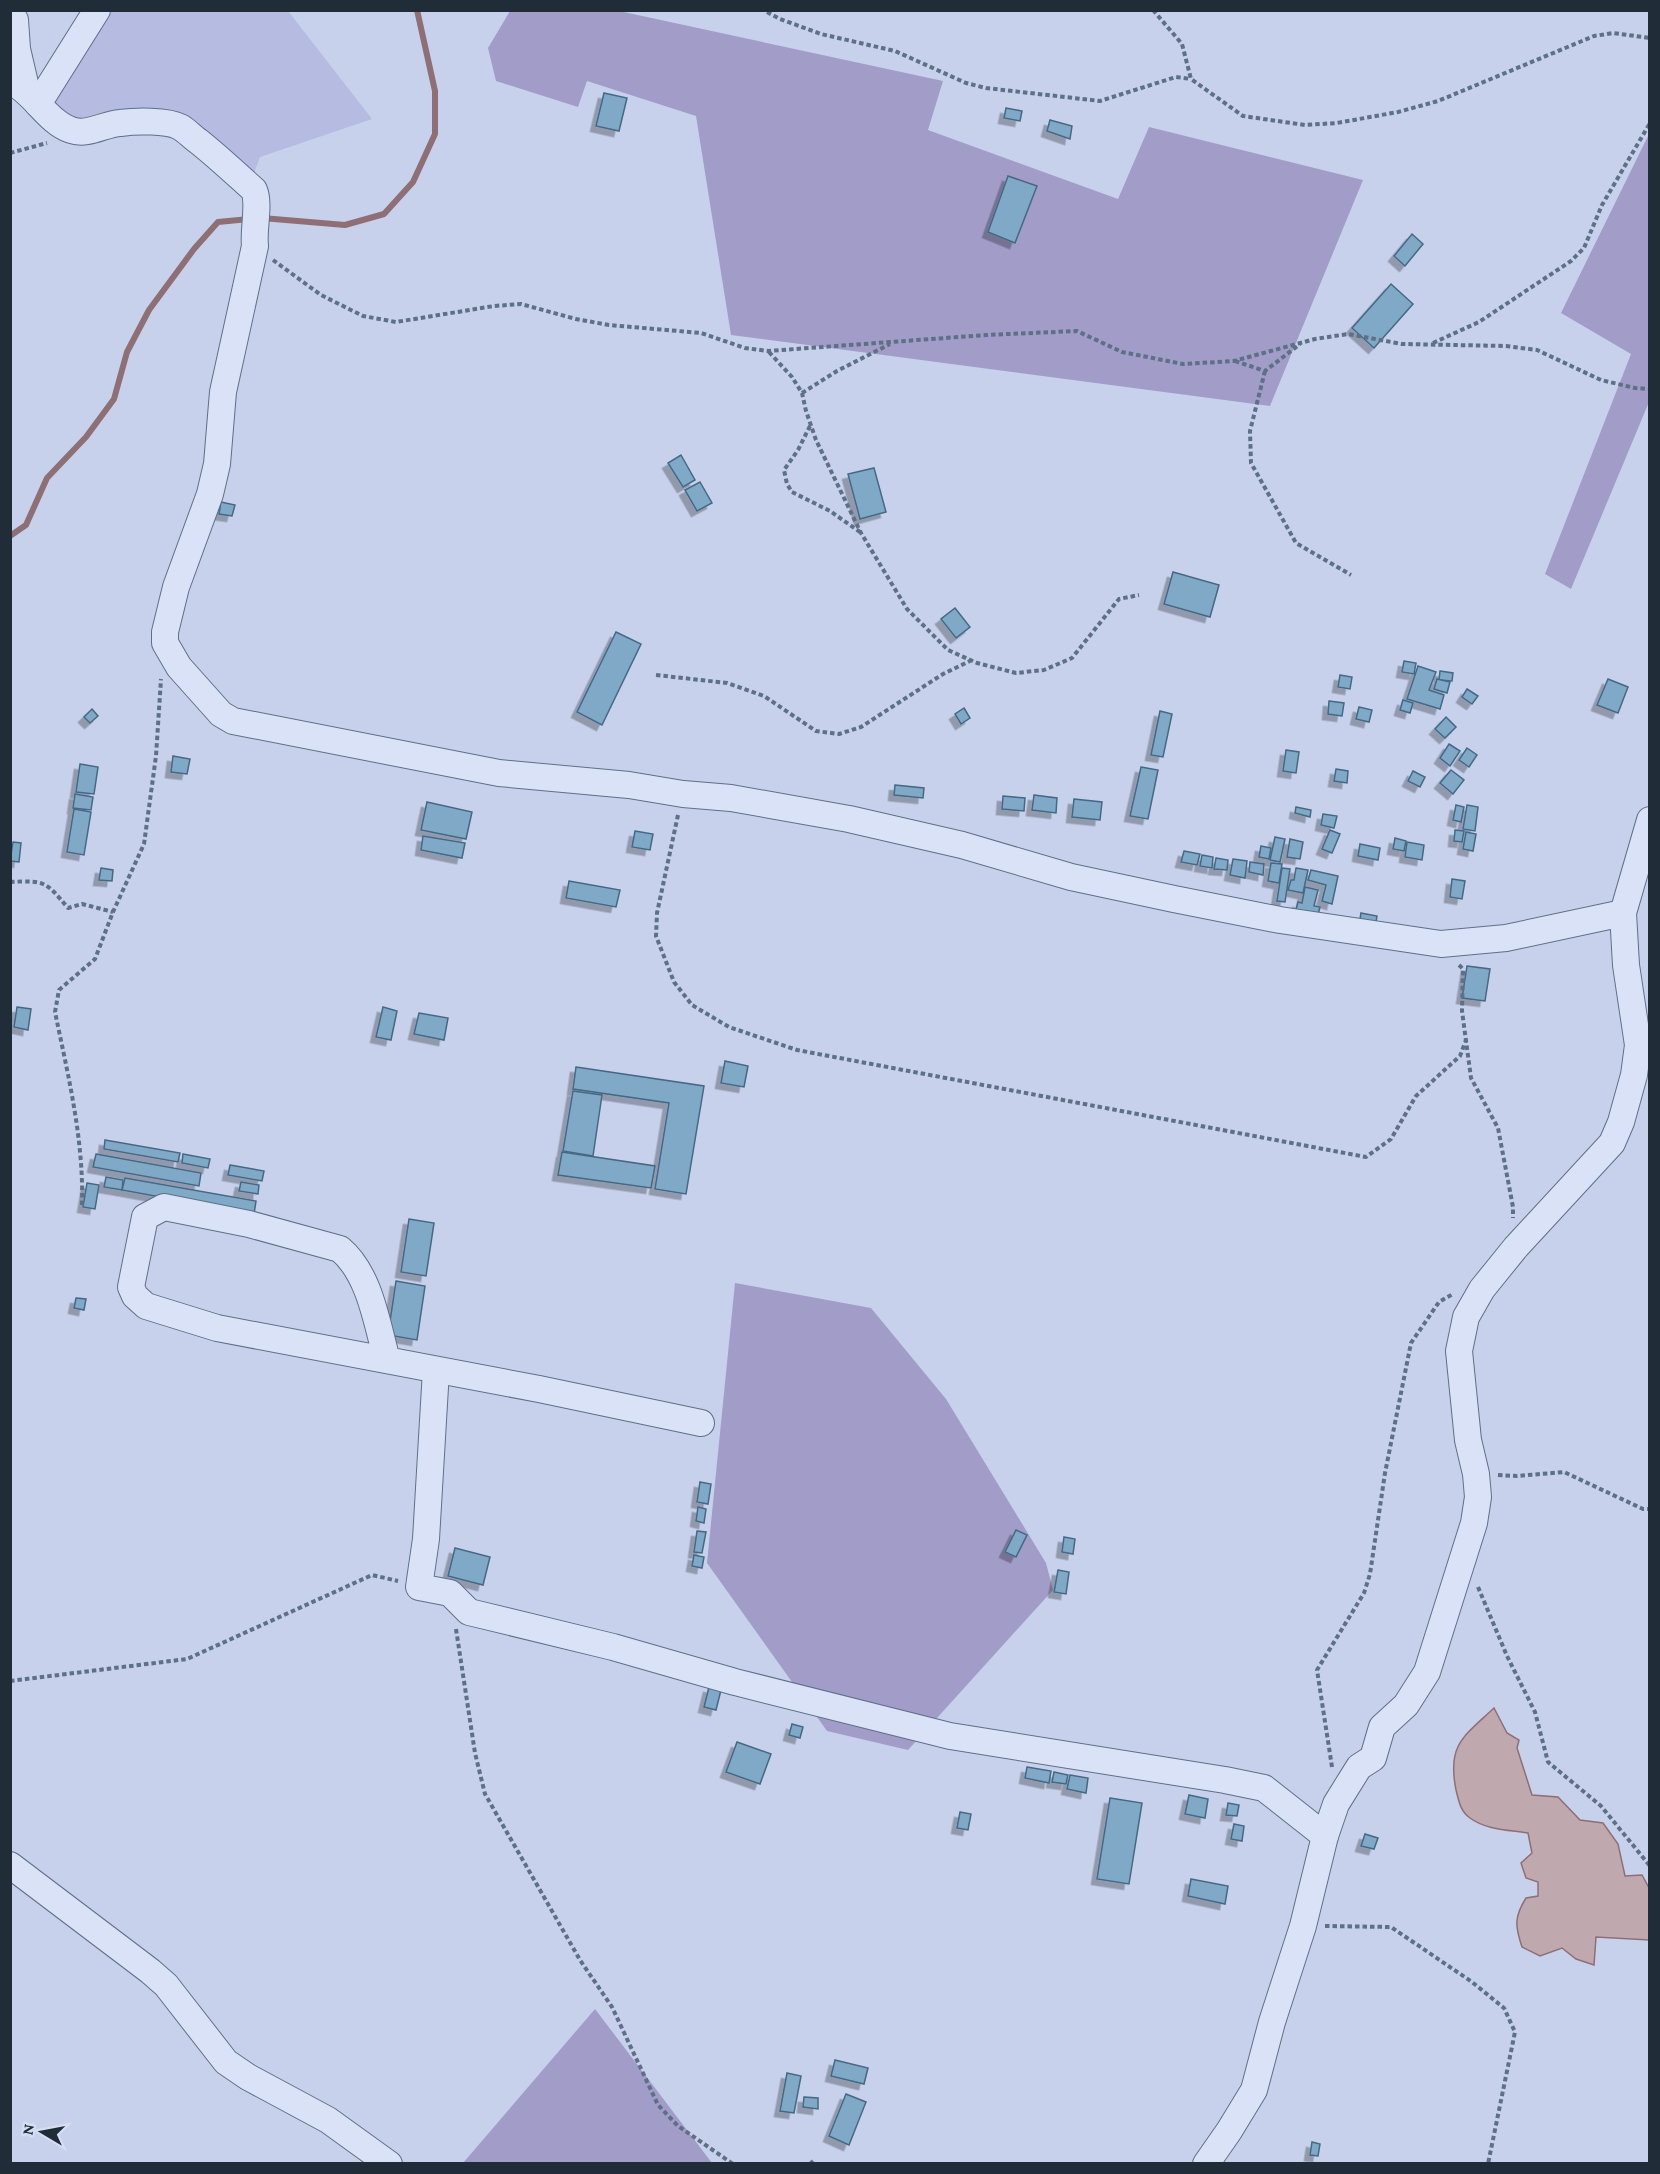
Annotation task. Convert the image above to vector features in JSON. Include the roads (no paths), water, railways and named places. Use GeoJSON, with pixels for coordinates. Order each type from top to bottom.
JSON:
{"type":"FeatureCollection","features":[{"type":"Feature","properties":{"kind":"street"},"geometry":{"type":"LineString","coordinates":[[25,92],[97,10]]}},
{"type":"Feature","properties":{"kind":"street"},"geometry":{"type":"LineString","coordinates":[[10,12],[15,20],[17,49],[25,92],[67,129],[88,132],[119,123],[169,123],[180,127],[212,152],[254,190],[256,196],[253,232],[255,246],[223,392],[217,464],[210,494],[176,587],[165,632],[165,643],[179,667],[216,710],[233,721],[499,773],[629,785],[683,794],[731,798],[849,819],[962,845],[1071,877],[1174,899],[1280,921],[1441,944],[1506,938],[1623,913]]}},
{"type":"Feature","properties":{"kind":"street"},"geometry":{"type":"LineString","coordinates":[[1206,2163],[1254,2090],[1272,2022],[1303,1926],[1325,1836],[1336,1804],[1359,1767],[1373,1758],[1382,1727],[1406,1705],[1427,1672],[1464,1555],[1478,1497],[1476,1474],[1468,1440],[1460,1351],[1466,1317],[1482,1289],[1509,1256],[1612,1143],[1621,1122],[1634,1075],[1638,1045],[1626,965],[1623,913],[1650,820]]}},
{"type":"Feature","properties":{"kind":"street"},"geometry":{"type":"LineString","coordinates":[[387,1360],[369,1296],[351,1258],[340,1249],[249,1224],[164,1207],[145,1217],[131,1287],[135,1296],[146,1306],[217,1328],[701,1423]]}},
{"type":"Feature","properties":{"kind":"street"},"geometry":{"type":"LineString","coordinates":[[436,1370],[426,1539],[421,1575],[450,1593],[469,1612],[613,1647],[735,1682],[950,1736],[1264,1788],[1325,1836]]}},
{"type":"Feature","properties":{"kind":"street"},"geometry":{"type":"LineString","coordinates":[[10,1865],[166,1985],[226,2062],[248,2077],[328,2120],[389,2163]]}},
{"type":"Feature","properties":{"kind":"waterway"},"geometry":{"type":"LineString","coordinates":[[262,218],[345,225],[384,214],[413,182],[435,134],[435,91],[417,10]]}},
{"type":"Feature","properties":{"kind":"waterway"},"geometry":{"type":"LineString","coordinates":[[10,536],[26,525],[47,478],[86,437],[114,399],[127,352],[149,310],[194,249],[218,222],[249,219]]}}]}
